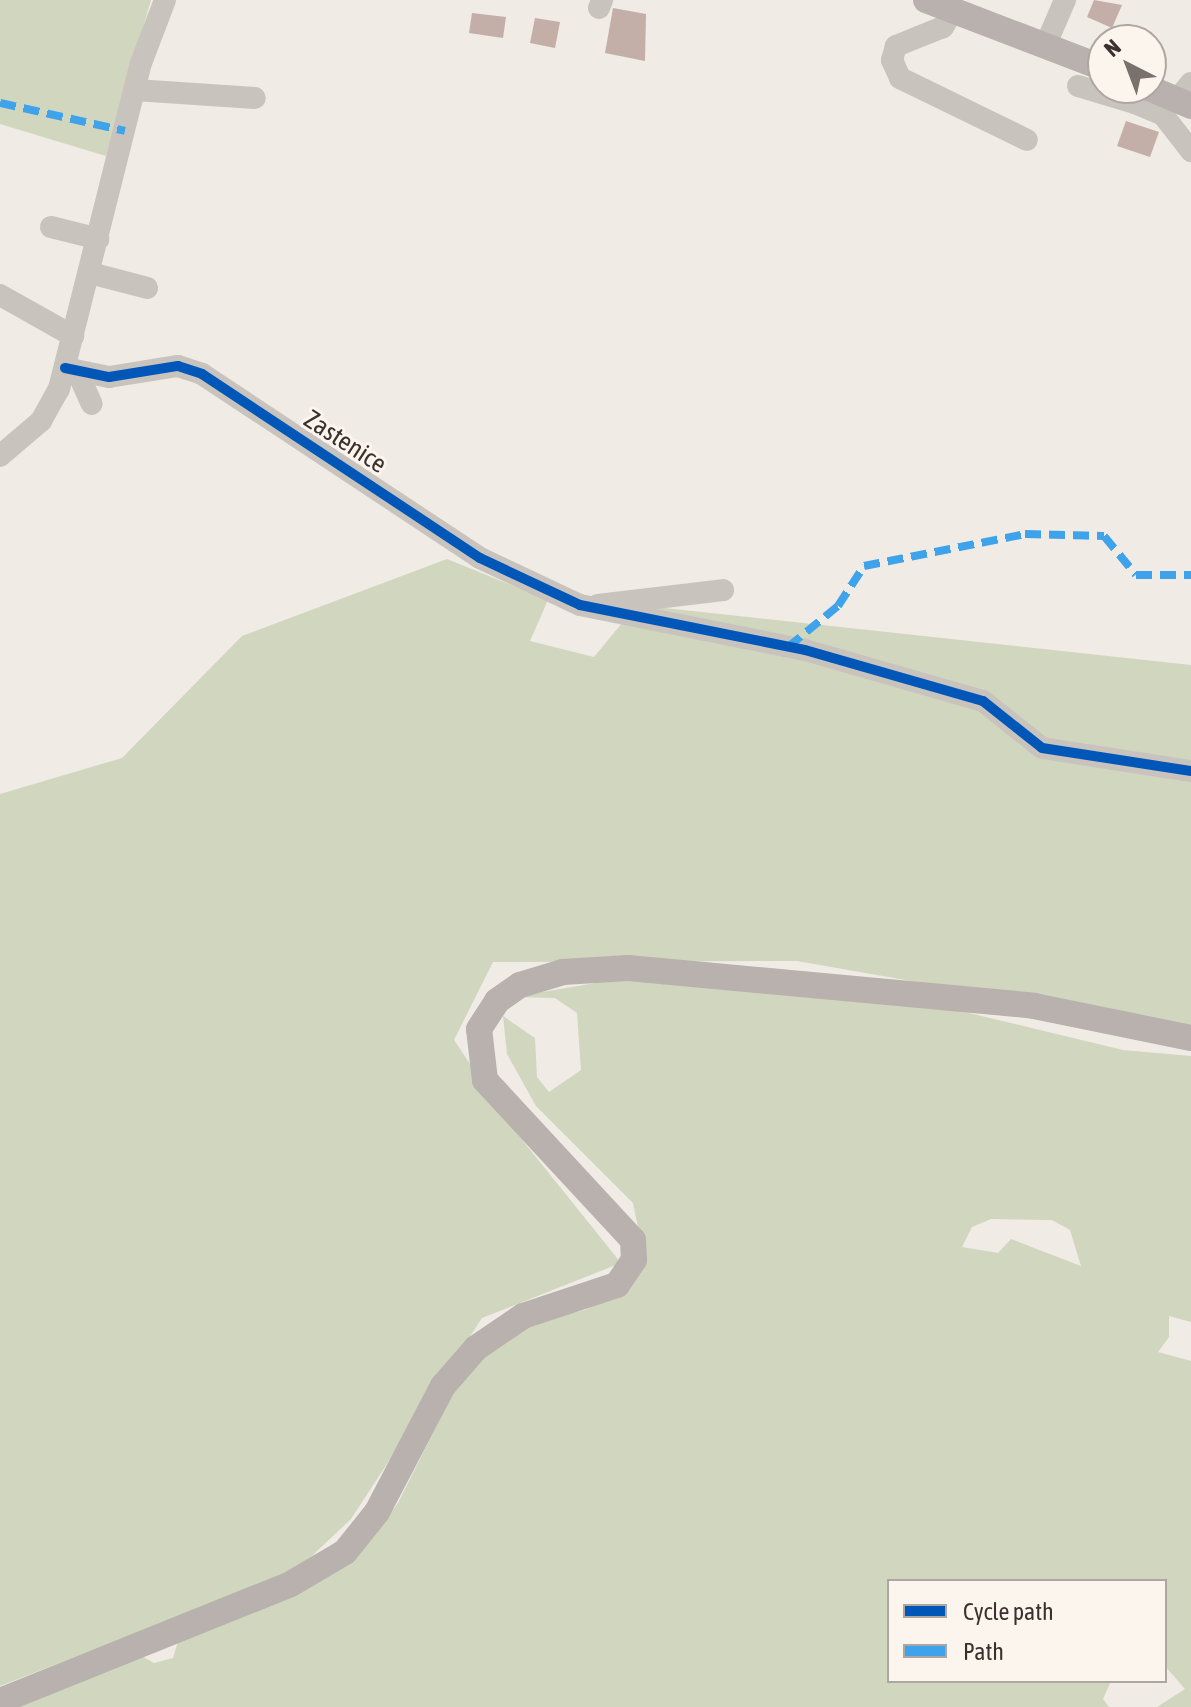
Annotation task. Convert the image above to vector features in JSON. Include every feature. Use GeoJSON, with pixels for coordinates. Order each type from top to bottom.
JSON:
{"type":"FeatureCollection","features":[{"type":"Feature","properties":{"kind":"main road"},"geometry":{"type":"LineString","coordinates":[[935,3],[1087,61]]}},
{"type":"Feature","properties":{"kind":"main road"},"geometry":{"type":"LineString","coordinates":[[0,1701],[289,1585],[345,1552],[377,1512],[443,1386],[476,1348],[523,1316],[617,1285],[634,1260],[633,1240],[485,1080],[479,1029],[497,1001],[520,985],[563,972],[628,968],[1034,1006],[1191,1038]]}},
{"type":"Feature","properties":{"kind":"street"},"geometry":{"type":"LineString","coordinates":[[0,456],[41,421],[71,370],[73,336],[135,90],[165,0]]}},
{"type":"Feature","properties":{"kind":"street"},"geometry":{"type":"LineString","coordinates":[[1046,44],[1065,0]]}},
{"type":"Feature","properties":{"kind":"street"},"geometry":{"type":"LineString","coordinates":[[935,3],[943,27],[896,46],[892,60],[900,78],[1027,140]]}},
{"type":"Feature","properties":{"kind":"street"},"geometry":{"type":"LineString","coordinates":[[1078,86],[1087,87]]}},
{"type":"Feature","properties":{"kind":"street"},"geometry":{"type":"LineString","coordinates":[[135,90],[255,98]]}},
{"type":"Feature","properties":{"kind":"street"},"geometry":{"type":"LineString","coordinates":[[1151,104],[1191,151]]}},
{"type":"Feature","properties":{"kind":"street"},"geometry":{"type":"LineString","coordinates":[[51,227],[99,239]]}},
{"type":"Feature","properties":{"kind":"street"},"geometry":{"type":"LineString","coordinates":[[90,273],[147,288]]}},
{"type":"Feature","properties":{"kind":"street"},"geometry":{"type":"LineString","coordinates":[[0,295],[73,336]]}},
{"type":"Feature","properties":{"kind":"street","name":"Zastenice"},"geometry":{"type":"LineString","coordinates":[[71,370],[109,377],[178,366],[202,374],[480,558],[589,607],[805,650],[983,701],[1042,748],[1191,771]]}},
{"type":"Feature","properties":{"kind":"street"},"geometry":{"type":"LineString","coordinates":[[71,370],[92,404]]}},
{"type":"Feature","properties":{"kind":"street"},"geometry":{"type":"LineString","coordinates":[[589,607],[723,590]]}},
{"type":"Feature","properties":{"kind":"green space"},"geometry":{"type":"Polygon","coordinates":[[[0,0],[151,0],[106,156],[0,124],[0,0]]]}},
{"type":"Feature","properties":{"kind":"green space"},"geometry":{"type":"Polygon","coordinates":[[[447,559],[548,600],[530,641],[594,657],[637,605],[1191,665],[1191,1030],[797,961],[493,962],[454,1040],[515,1131],[621,1263],[482,1318],[351,1519],[297,1570],[0,1686],[0,794],[122,758],[242,636],[447,559]]]}},
{"type":"Feature","properties":{"kind":"green space"},"geometry":{"type":"Polygon","coordinates":[[[655,973],[882,992],[1123,1050],[1191,1056],[1191,1322],[1169,1316],[1169,1337],[1158,1352],[1191,1361],[1191,1707],[1157,1707],[1185,1689],[1167,1668],[1167,1579],[887,1579],[887,1683],[1110,1683],[1103,1699],[1109,1707],[10,1707],[136,1653],[154,1663],[173,1658],[179,1638],[353,1563],[398,1503],[460,1379],[523,1324],[585,1310],[628,1288],[645,1262],[633,1203],[536,1106],[507,1054],[503,1016],[535,1038],[537,1077],[549,1092],[581,1070],[577,1013],[555,998],[513,997],[655,973]],[[991,1219],[972,1227],[962,1247],[998,1253],[1011,1239],[1081,1266],[1070,1230],[1052,1220],[991,1219]]]}},
{"type":"Feature","properties":{"kind":"building"},"geometry":{"type":"Polygon","coordinates":[[[1094,0],[1122,5],[1114,24],[1103,24],[1087,17],[1094,0]]]}},
{"type":"Feature","properties":{"kind":"building"},"geometry":{"type":"Polygon","coordinates":[[[613,8],[646,14],[645,61],[605,53],[613,8]]]}},
{"type":"Feature","properties":{"kind":"building"},"geometry":{"type":"Polygon","coordinates":[[[472,13],[506,17],[503,38],[469,33],[472,13]]]}},
{"type":"Feature","properties":{"kind":"building"},"geometry":{"type":"Polygon","coordinates":[[[535,18],[560,22],[555,48],[530,43],[535,18]]]}},
{"type":"Feature","properties":{"kind":"building"},"geometry":{"type":"Polygon","coordinates":[[[1126,121],[1159,132],[1150,157],[1117,146],[1126,121]]]}},
{"type":"Feature","properties":{"kind":"marked path"},"geometry":{"type":"LineString","coordinates":[[0,103],[125,131]]}},
{"type":"Feature","properties":{"kind":"marked path"},"geometry":{"type":"LineString","coordinates":[[788,647],[838,606],[864,566],[1025,534],[1104,536],[1136,575],[1191,575]]}},
{"type":"Feature","properties":{"kind":"cycle path"},"geometry":{"type":"LineString","coordinates":[[65,368],[109,377],[178,366],[202,374],[480,558],[580,605],[805,650],[983,701],[1042,748],[1191,771]]}}]}
